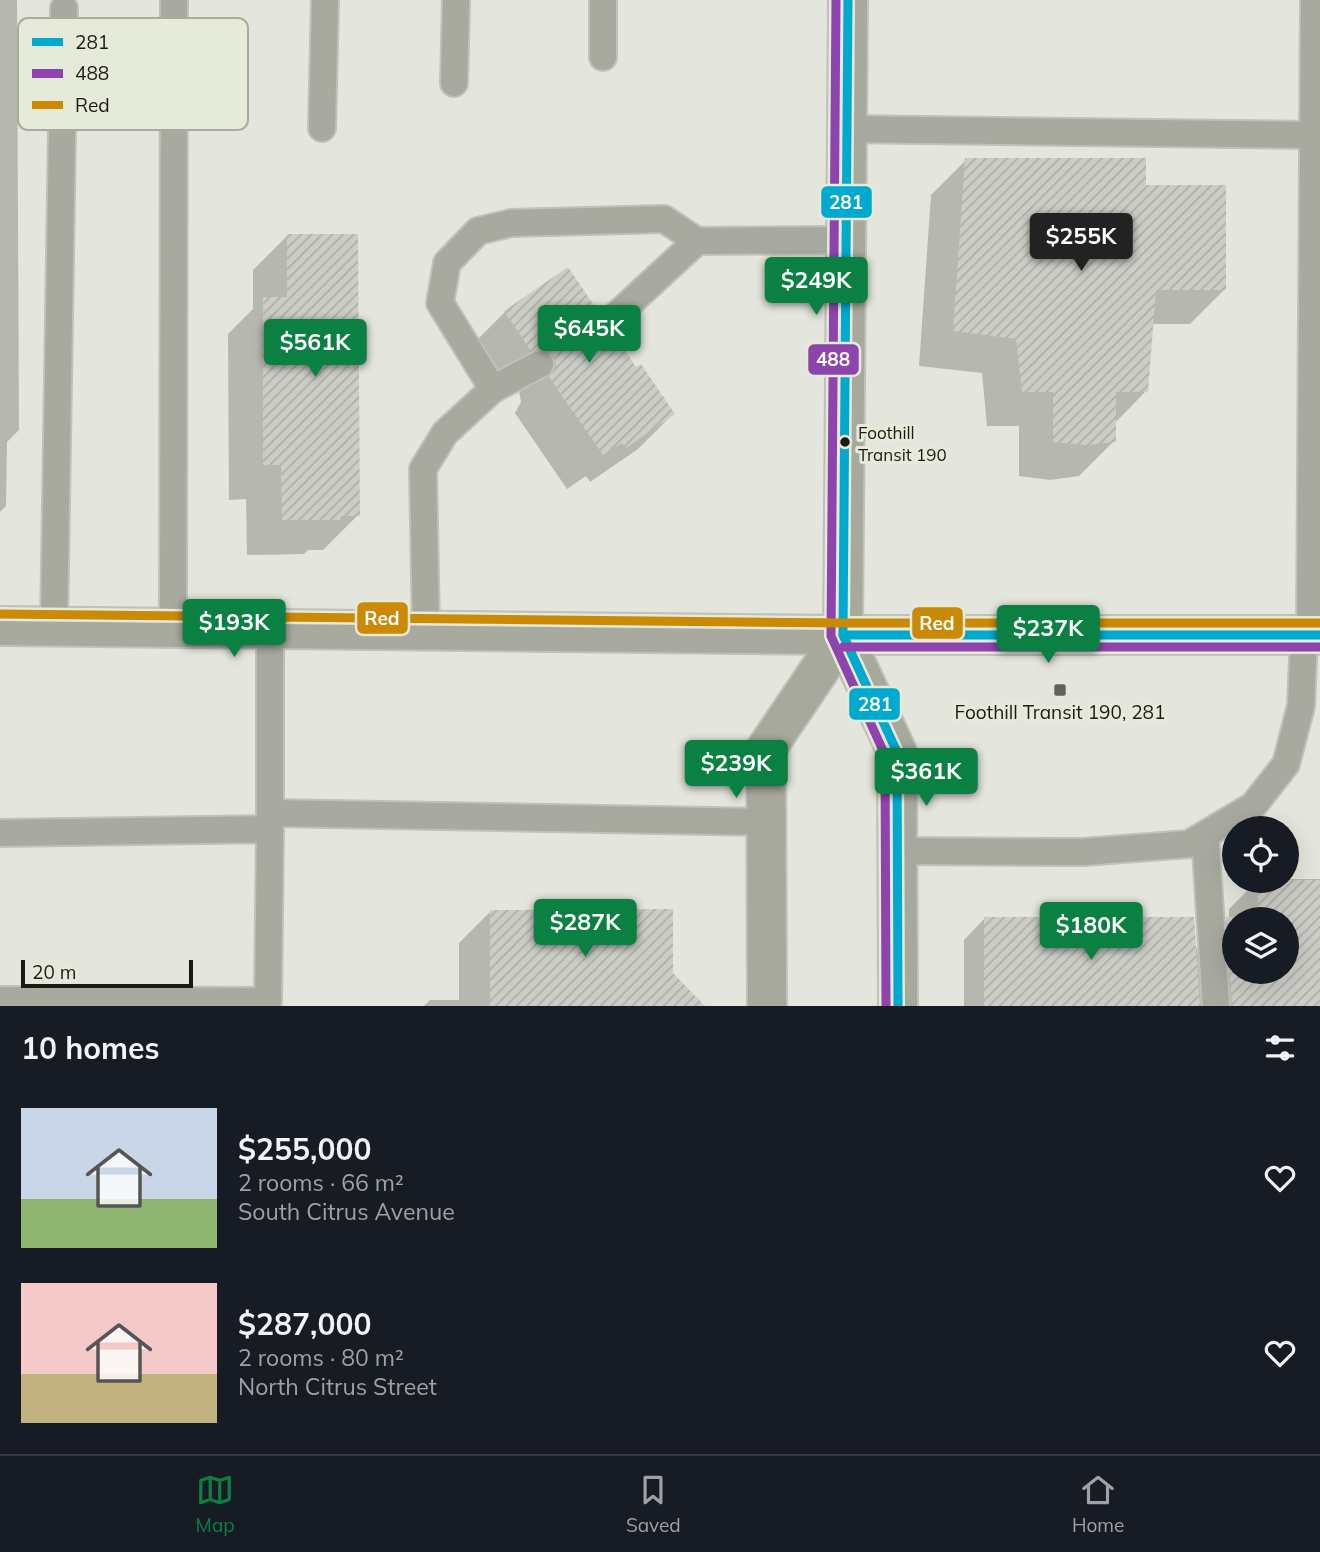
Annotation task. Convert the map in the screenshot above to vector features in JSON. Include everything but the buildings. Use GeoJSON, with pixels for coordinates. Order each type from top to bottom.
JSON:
{"type":"FeatureCollection","features":[{"type":"Feature","properties":{"kind":"main road"},"geometry":{"type":"LineString","coordinates":[[848,0],[843,635],[897,752],[898,1006]]}},
{"type":"Feature","properties":{"kind":"main road"},"geometry":{"type":"LineString","coordinates":[[767,1006],[766,750],[843,635]]}},
{"type":"Feature","properties":{"kind":"street"},"geometry":{"type":"LineString","coordinates":[[0,626],[843,635],[1311,635]]}},
{"type":"Feature","properties":{"kind":"lane"},"geometry":{"type":"LineString","coordinates":[[174,0],[174,18]]}},
{"type":"Feature","properties":{"kind":"lane"},"geometry":{"type":"LineString","coordinates":[[322,128],[325,0]]}},
{"type":"Feature","properties":{"kind":"lane"},"geometry":{"type":"LineString","coordinates":[[454,83],[456,0]]}},
{"type":"Feature","properties":{"kind":"lane"},"geometry":{"type":"LineString","coordinates":[[603,0],[603,57]]}},
{"type":"Feature","properties":{"kind":"lane"},"geometry":{"type":"LineString","coordinates":[[897,851],[1083,852],[1189,844],[1253,806],[1286,764],[1301,706],[1311,635],[1314,0]]}},
{"type":"Feature","properties":{"kind":"lane"},"geometry":{"type":"LineString","coordinates":[[64,8],[64,18]]}},
{"type":"Feature","properties":{"kind":"lane"},"geometry":{"type":"LineString","coordinates":[[846,129],[1313,135]]}},
{"type":"Feature","properties":{"kind":"lane"},"geometry":{"type":"LineString","coordinates":[[54,627],[62,130]]}},
{"type":"Feature","properties":{"kind":"lane"},"geometry":{"type":"LineString","coordinates":[[173,628],[174,130]]}},
{"type":"Feature","properties":{"kind":"lane"},"geometry":{"type":"LineString","coordinates":[[494,389],[440,303],[447,263],[478,231],[511,223],[664,219],[697,241],[846,240]]}},
{"type":"Feature","properties":{"kind":"lane"},"geometry":{"type":"LineString","coordinates":[[607,324],[697,241]]}},
{"type":"Feature","properties":{"kind":"lane"},"geometry":{"type":"LineString","coordinates":[[426,631],[423,469],[445,433],[494,389],[540,364]]}},
{"type":"Feature","properties":{"kind":"lane"},"geometry":{"type":"LineString","coordinates":[[0,1000],[268,1004],[270,630]]}},
{"type":"Feature","properties":{"kind":"lane"},"geometry":{"type":"LineString","coordinates":[[0,833],[270,821],[766,822]]}},
{"type":"Feature","properties":{"kind":"lane"},"geometry":{"type":"LineString","coordinates":[[1205,835],[1216,1006]]}},
{"type":"Feature","properties":{"kind":"transit line","name":"488"},"geometry":{"type":"LineString","coordinates":[[836,0],[831,636],[885,755],[886,1006]]}},
{"type":"Feature","properties":{"kind":"transit line","name":"281"},"geometry":{"type":"LineString","coordinates":[[848,0],[843,635],[897,752],[898,1006]]}},
{"type":"Feature","properties":{"kind":"transit line","name":"Red"},"geometry":{"type":"LineString","coordinates":[[0,614],[843,623],[1320,623]]}},
{"type":"Feature","properties":{"kind":"transit line","name":"281"},"geometry":{"type":"LineString","coordinates":[[843,635],[1320,635]]}},
{"type":"Feature","properties":{"kind":"transit line","name":"488"},"geometry":{"type":"LineString","coordinates":[[843,647],[1320,647]]}},
{"type":"Feature","properties":{"kind":"place","name":"Foothill Transit 190"},"geometry":{"type":"Point","coordinates":[845,442]}},
{"type":"Feature","properties":{"kind":"place","name":"Foothill Transit 190, 281"},"geometry":{"type":"Point","coordinates":[1060,690]}}]}
